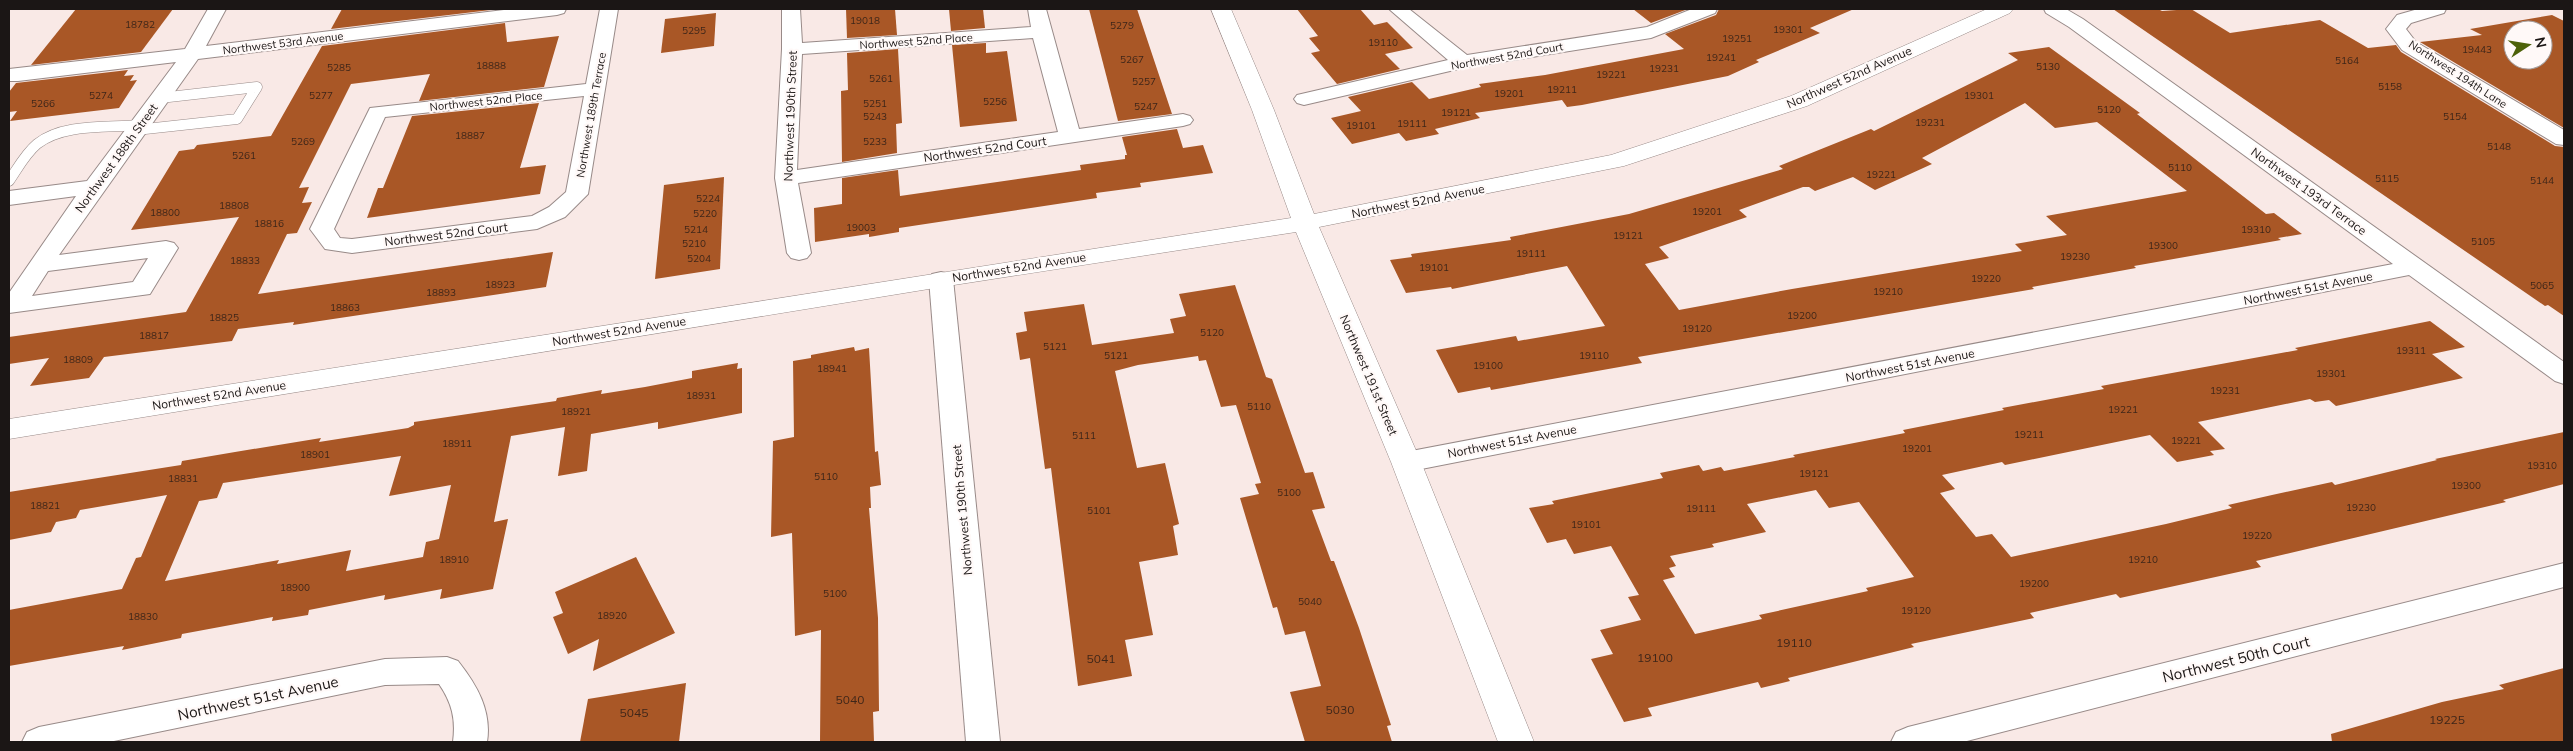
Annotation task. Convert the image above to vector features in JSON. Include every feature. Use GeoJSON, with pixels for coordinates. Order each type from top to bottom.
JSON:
{"type":"FeatureCollection","features":[{"type":"Feature","properties":{"kind":"street","name":"Northwest 188th Street"},"geometry":{"type":"LineString","coordinates":[[40,265],[166,248],[141,290],[12,306],[40,265],[94,187],[191,55],[217,9]]}},
{"type":"Feature","properties":{"kind":"street","name":"Northwest 53rd Avenue"},"geometry":{"type":"LineString","coordinates":[[9,74],[18,75],[191,55],[487,13],[557,9]]}},
{"type":"Feature","properties":{"kind":"street","name":"Northwest 189th Terrace"},"geometry":{"type":"LineString","coordinates":[[558,212],[577,194],[609,9]]}},
{"type":"Feature","properties":{"kind":"street","name":"Northwest 190th Street"},"geometry":{"type":"LineString","coordinates":[[791,9],[792,49],[786,178],[799,253]]}},
{"type":"Feature","properties":{"kind":"street"},"geometry":{"type":"LineString","coordinates":[[1037,9],[1041,32],[1070,136]]}},
{"type":"Feature","properties":{"kind":"street","name":"Northwest 191st Street"},"geometry":{"type":"LineString","coordinates":[[1221,9],[1263,110],[1305,224],[1406,462],[1516,742]]}},
{"type":"Feature","properties":{"kind":"street"},"geometry":{"type":"LineString","coordinates":[[1398,9],[1463,62]]}},
{"type":"Feature","properties":{"kind":"street","name":"Northwest 52nd Court"},"geometry":{"type":"LineString","coordinates":[[1304,99],[1463,62],[1651,32],[1708,9]]}},
{"type":"Feature","properties":{"kind":"street","name":"Northwest 52nd Avenue"},"geometry":{"type":"LineString","coordinates":[[9,429],[941,279],[1305,224],[1616,161],[1799,101],[2003,9]]}},
{"type":"Feature","properties":{"kind":"street","name":"Northwest 193rd Terrace"},"geometry":{"type":"LineString","coordinates":[[2053,9],[2076,23],[2564,375]]}},
{"type":"Feature","properties":{"kind":"street","name":"Northwest 194th Lane"},"geometry":{"type":"LineString","coordinates":[[2437,9],[2404,19],[2396,29],[2409,46],[2564,140]]}},
{"type":"Feature","properties":{"kind":"street","name":"Northwest 52nd Place"},"geometry":{"type":"LineString","coordinates":[[792,49],[1041,32]]}},
{"type":"Feature","properties":{"kind":"street","name":"Northwest 52nd Place"},"geometry":{"type":"LineString","coordinates":[[333,244],[322,230],[377,112],[595,89]]}},
{"type":"Feature","properties":{"kind":"street","name":"Northwest 52nd Court"},"geometry":{"type":"LineString","coordinates":[[786,178],[1183,120]]}},
{"type":"Feature","properties":{"kind":"street"},"geometry":{"type":"LineString","coordinates":[[9,198],[94,187]]}},
{"type":"Feature","properties":{"kind":"street","name":"Northwest 52nd Court"},"geometry":{"type":"LineString","coordinates":[[333,244],[352,246],[537,222],[558,212]]}},
{"type":"Feature","properties":{"kind":"street","name":"Northwest 51st Avenue"},"geometry":{"type":"LineString","coordinates":[[1406,462],[2414,267]]}},
{"type":"Feature","properties":{"kind":"street","name":"Northwest 190th Street"},"geometry":{"type":"LineString","coordinates":[[941,279],[983,742]]}},
{"type":"Feature","properties":{"kind":"street","name":"Northwest 50th Court"},"geometry":{"type":"LineString","coordinates":[[1908,742],[2564,576]]}},
{"type":"Feature","properties":{"kind":"street","name":"Northwest 51st Avenue"},"geometry":{"type":"LineString","coordinates":[[39,742],[385,672],[447,670],[466,695],[472,730],[470,742]]}},
{"type":"Feature","properties":{"kind":"lane"},"geometry":{"type":"LineString","coordinates":[[9,181],[28,154],[41,141],[75,132],[237,119],[257,87],[160,98]]}},
{"type":"Feature","properties":{"kind":"building"},"geometry":{"type":"Polygon","coordinates":[[[76,9],[173,9],[141,52],[31,65],[76,9]]]}},
{"type":"Feature","properties":{"kind":"building"},"geometry":{"type":"Polygon","coordinates":[[[342,9],[499,9],[331,29],[342,9]]]}},
{"type":"Feature","properties":{"kind":"building"},"geometry":{"type":"Polygon","coordinates":[[[846,9],[895,9],[897,35],[847,38],[846,9]]]}},
{"type":"Feature","properties":{"kind":"building"},"geometry":{"type":"Polygon","coordinates":[[[949,9],[983,9],[985,28],[951,31],[949,9]]]}},
{"type":"Feature","properties":{"kind":"building"},"geometry":{"type":"Polygon","coordinates":[[[1089,9],[1137,9],[1172,114],[1118,121],[1089,9]]]}},
{"type":"Feature","properties":{"kind":"building"},"geometry":{"type":"Polygon","coordinates":[[[1297,9],[1360,9],[1374,25],[1387,22],[1413,48],[1385,54],[1400,69],[1337,84],[1311,53],[1320,51],[1309,38],[1318,36],[1297,9]]]}},
{"type":"Feature","properties":{"kind":"building"},"geometry":{"type":"Polygon","coordinates":[[[1633,9],[1688,9],[1651,23],[1633,9]]]}},
{"type":"Feature","properties":{"kind":"building"},"geometry":{"type":"Polygon","coordinates":[[[1719,9],[1854,9],[1810,28],[1820,33],[1756,60],[1759,62],[1728,76],[1582,105],[1567,107],[1562,100],[1475,113],[1480,118],[1435,129],[1439,134],[1406,141],[1399,133],[1352,144],[1331,118],[1361,111],[1348,97],[1412,82],[1429,99],[1481,87],[1479,84],[1545,75],[1684,49],[1665,34],[1716,15],[1719,9]]]}},
{"type":"Feature","properties":{"kind":"building"},"geometry":{"type":"Polygon","coordinates":[[[2113,9],[2158,9],[2162,11],[2191,9],[2230,33],[2320,20],[2368,48],[2396,45],[2401,52],[2555,146],[2564,147],[2564,316],[2548,305],[2545,306],[2113,9]]]}},
{"type":"Feature","properties":{"kind":"building"},"geometry":{"type":"Polygon","coordinates":[[[716,13],[714,46],[661,53],[665,19],[716,13]]]}},
{"type":"Feature","properties":{"kind":"building"},"geometry":{"type":"Polygon","coordinates":[[[2552,15],[2564,21],[2564,128],[2420,42],[2482,35],[2470,29],[2503,23],[2503,70],[2553,70],[2553,20],[2523,20],[2552,15]]]}},
{"type":"Feature","properties":{"kind":"building"},"geometry":{"type":"Polygon","coordinates":[[[505,23],[507,42],[559,36],[544,87],[419,101],[430,74],[351,84],[299,188],[309,187],[302,203],[312,202],[297,233],[287,234],[258,294],[553,252],[546,287],[293,325],[294,322],[238,329],[232,341],[104,357],[89,378],[30,386],[49,358],[9,364],[9,337],[186,312],[239,217],[131,230],[179,151],[194,149],[197,145],[271,136],[322,46],[505,23]]]}},
{"type":"Feature","properties":{"kind":"building"},"geometry":{"type":"Polygon","coordinates":[[[986,43],[986,53],[1007,51],[1017,121],[960,127],[952,45],[986,43]]]}},
{"type":"Feature","properties":{"kind":"building"},"geometry":{"type":"Polygon","coordinates":[[[2049,47],[2140,113],[2137,114],[2266,214],[2274,213],[2302,234],[2278,238],[2281,240],[2134,266],[2136,268],[2032,287],[2034,289],[1638,357],[1642,363],[1491,390],[1490,387],[1458,393],[1436,350],[1516,336],[1518,341],[1605,326],[1567,266],[1452,289],[1451,287],[1406,293],[1390,260],[1412,257],[1411,254],[1511,240],[1510,237],[1629,214],[1783,169],[1779,166],[1871,129],[1874,131],[2018,60],[2008,53],[2049,47]],[[2025,103],[1922,158],[1932,164],[1875,190],[1853,177],[1815,191],[1809,187],[1803,187],[1739,210],[1747,217],[1659,247],[1669,258],[1645,264],[1679,310],[1792,289],[2022,251],[2015,244],[2067,235],[2046,216],[2187,191],[2097,122],[2055,128],[2025,103]]]}},
{"type":"Feature","properties":{"kind":"building"},"geometry":{"type":"Polygon","coordinates":[[[898,49],[902,123],[896,124],[897,153],[842,162],[841,91],[848,90],[847,53],[898,49]]]}},
{"type":"Feature","properties":{"kind":"building"},"geometry":{"type":"Polygon","coordinates":[[[128,70],[124,76],[134,75],[130,81],[137,80],[119,108],[10,121],[17,111],[9,112],[9,92],[16,83],[128,70]]]}},
{"type":"Feature","properties":{"kind":"building"},"geometry":{"type":"Polygon","coordinates":[[[539,103],[520,168],[546,165],[540,194],[367,218],[378,188],[383,188],[412,116],[539,103]]]}},
{"type":"Feature","properties":{"kind":"building"},"geometry":{"type":"Polygon","coordinates":[[[1177,129],[1183,148],[1203,145],[1213,173],[1140,183],[1141,187],[1096,193],[1097,198],[899,228],[899,232],[869,237],[869,234],[815,242],[814,208],[842,204],[842,178],[898,170],[900,196],[1081,170],[1080,165],[1125,159],[1125,155],[1127,155],[1122,137],[1177,129]]]}},
{"type":"Feature","properties":{"kind":"building"},"geometry":{"type":"Polygon","coordinates":[[[724,177],[720,269],[655,279],[664,185],[724,177]]]}},
{"type":"Feature","properties":{"kind":"building"},"geometry":{"type":"Polygon","coordinates":[[[1235,285],[1266,377],[1272,379],[1305,473],[1313,472],[1325,508],[1312,510],[1331,561],[1334,561],[1359,628],[1391,725],[1387,726],[1392,742],[1305,742],[1290,692],[1321,686],[1305,631],[1285,635],[1277,607],[1273,608],[1240,498],[1259,494],[1255,484],[1261,483],[1236,405],[1221,407],[1206,360],[1199,361],[1198,356],[1138,365],[1115,371],[1137,468],[1165,463],[1179,524],[1173,526],[1178,555],[1139,562],[1153,635],[1125,640],[1132,676],[1078,686],[1051,468],[1045,469],[1030,358],[1020,360],[1016,333],[1027,331],[1024,312],[1084,304],[1092,345],[1174,333],[1170,319],[1186,316],[1179,294],[1235,285]]]}},
{"type":"Feature","properties":{"kind":"building"},"geometry":{"type":"Polygon","coordinates":[[[2430,321],[2465,347],[2432,354],[2463,378],[2336,406],[2329,400],[2315,402],[2310,399],[2198,422],[2225,449],[2210,451],[2214,455],[2177,462],[2150,435],[2005,465],[2002,462],[1942,475],[1955,489],[1940,493],[1976,537],[1992,534],[2011,557],[2166,524],[2232,508],[2228,505],[2272,495],[2332,482],[2335,485],[2437,460],[2435,459],[2564,432],[2564,484],[2503,500],[2506,502],[2256,561],[2261,567],[2120,598],[2116,594],[2030,613],[2034,618],[1911,644],[1914,647],[1788,678],[1790,681],[1761,688],[1758,682],[1648,708],[1652,716],[1624,722],[1591,659],[1613,654],[1600,630],[1641,620],[1628,597],[1639,595],[1611,546],[1574,554],[1566,539],[1547,543],[1529,508],[1554,504],[1552,501],[1663,478],[1660,473],[1699,465],[1703,471],[1721,467],[1724,471],[1905,433],[1903,430],[2004,410],[2002,408],[2104,389],[2101,386],[2298,350],[2295,348],[2430,321]],[[1816,490],[1747,504],[1766,532],[1712,544],[1714,547],[1670,556],[1676,566],[1669,568],[1675,577],[1663,580],[1695,634],[1762,619],[1759,615],[1868,591],[1866,588],[1914,577],[1859,502],[1829,508],[1816,490]]]}},
{"type":"Feature","properties":{"kind":"building"},"geometry":{"type":"Polygon","coordinates":[[[854,347],[855,351],[869,348],[875,452],[878,451],[881,485],[870,487],[871,508],[869,508],[878,618],[879,711],[873,712],[874,742],[820,742],[821,630],[795,636],[792,533],[771,537],[773,441],[794,437],[793,361],[811,358],[811,355],[854,347]]]}},
{"type":"Feature","properties":{"kind":"building"},"geometry":{"type":"Polygon","coordinates":[[[738,363],[737,369],[742,368],[742,413],[658,429],[658,422],[591,434],[587,471],[558,476],[565,427],[511,436],[494,522],[508,519],[493,589],[440,599],[442,589],[384,600],[385,595],[309,610],[308,615],[272,621],[273,617],[182,634],[181,638],[122,650],[124,646],[9,666],[9,610],[122,589],[136,558],[141,557],[167,495],[80,510],[76,518],[56,522],[51,532],[9,540],[9,492],[181,465],[182,461],[321,438],[319,442],[408,428],[414,425],[414,422],[556,401],[557,398],[602,390],[601,394],[645,387],[692,378],[692,371],[738,363]],[[401,456],[223,483],[217,498],[199,501],[165,581],[279,560],[277,564],[351,550],[346,571],[423,557],[426,542],[439,539],[451,485],[389,496],[401,456]]]}},
{"type":"Feature","properties":{"kind":"building"},"geometry":{"type":"Polygon","coordinates":[[[636,557],[675,633],[593,671],[599,639],[568,654],[553,617],[563,613],[555,592],[636,557]]]}},
{"type":"Feature","properties":{"kind":"building"},"geometry":{"type":"Polygon","coordinates":[[[2564,668],[2564,742],[2332,742],[2331,734],[2442,702],[2504,689],[2499,685],[2564,668]]]}},
{"type":"Feature","properties":{"kind":"building"},"geometry":{"type":"Polygon","coordinates":[[[686,683],[679,742],[580,742],[588,699],[686,683]]]}}]}
